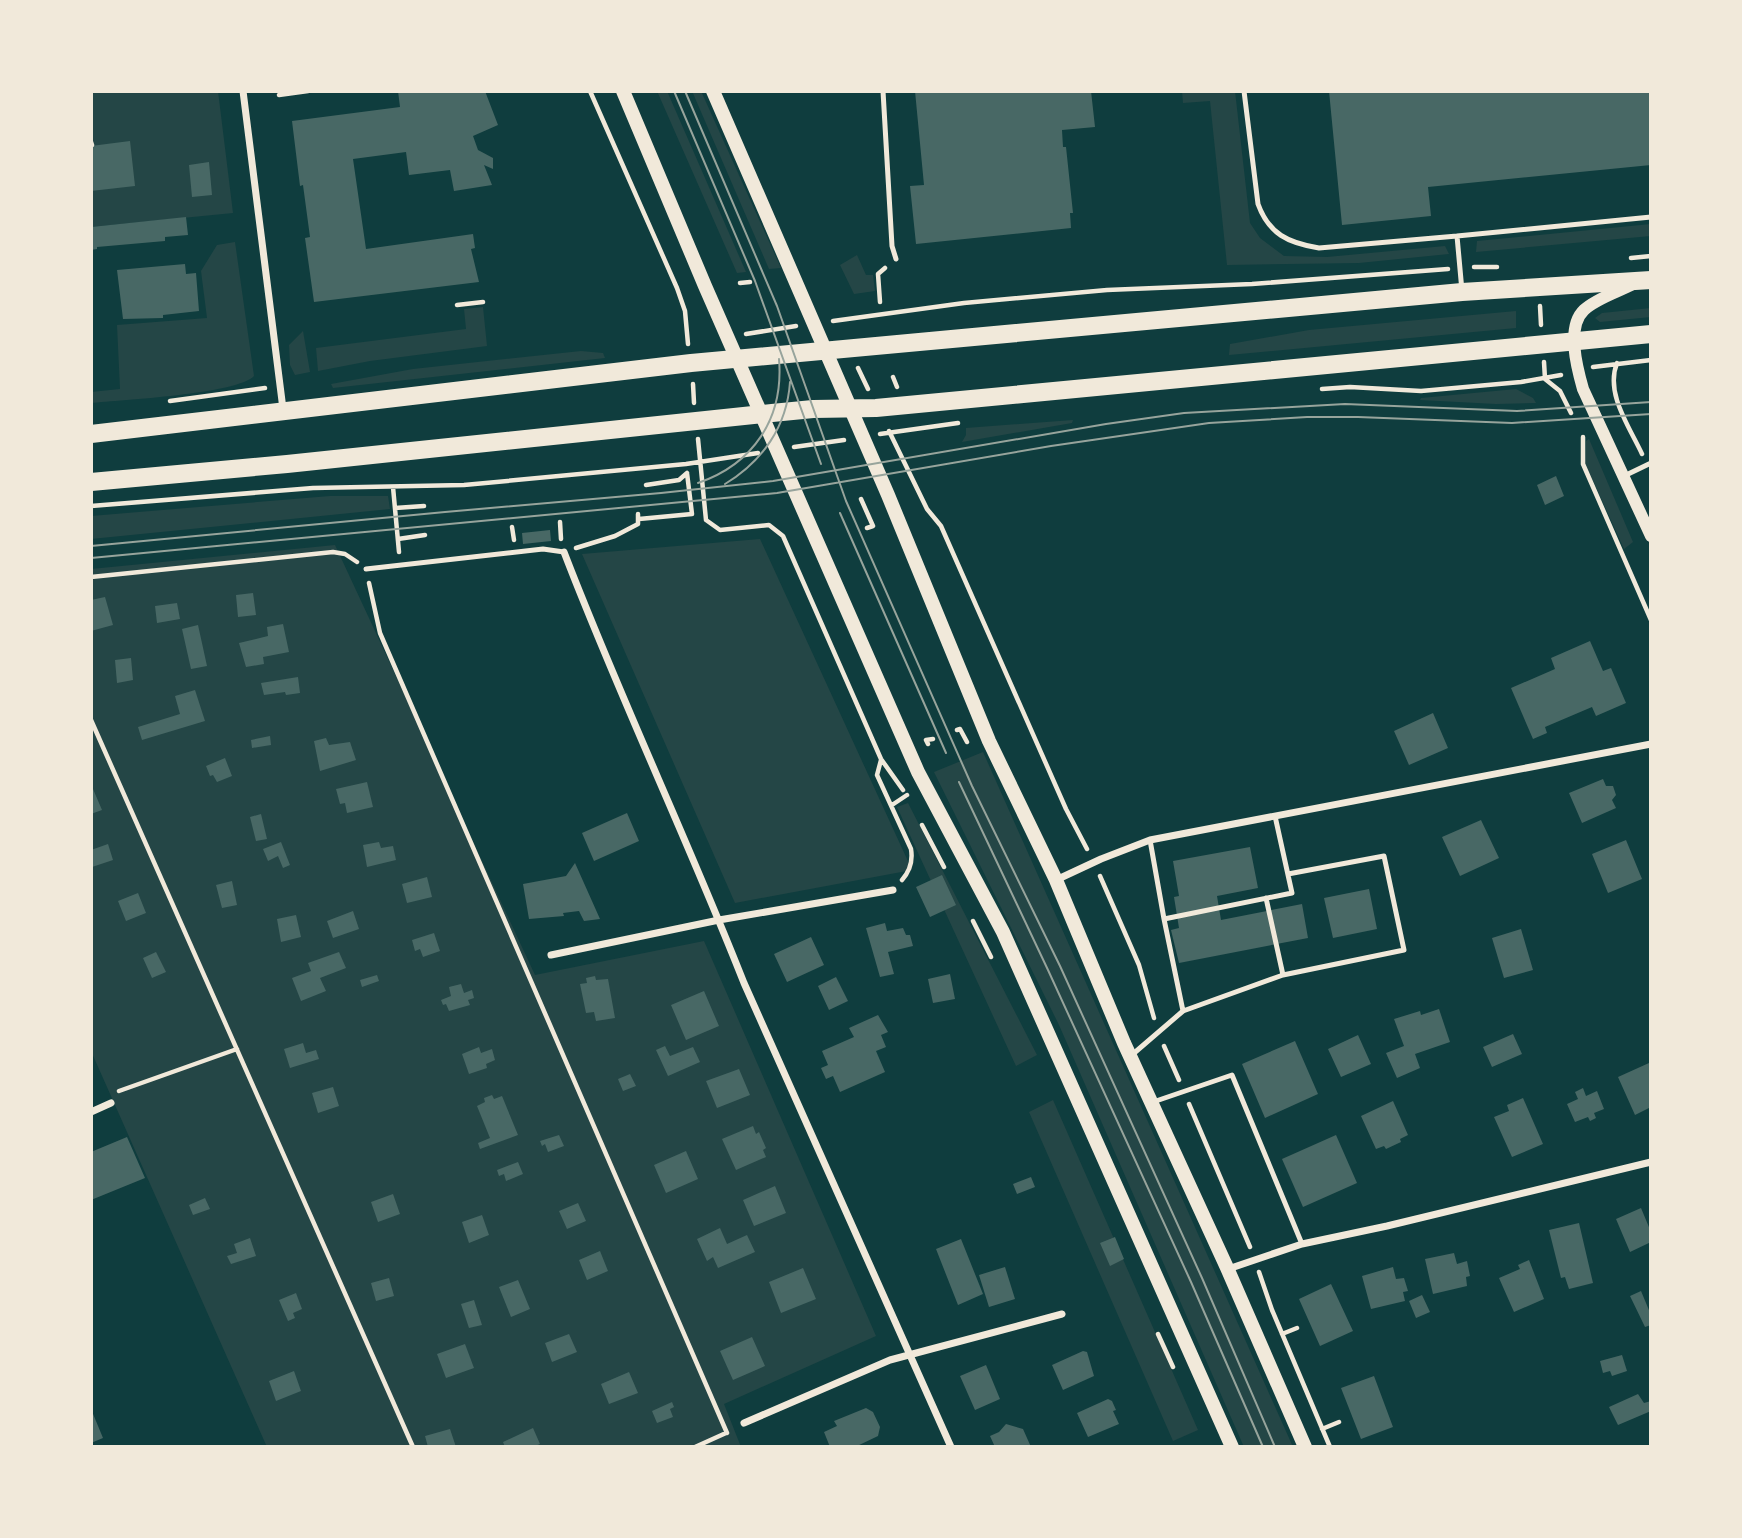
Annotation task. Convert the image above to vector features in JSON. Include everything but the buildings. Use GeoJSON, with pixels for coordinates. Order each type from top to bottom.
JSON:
{"type":"FeatureCollection","features":[{"type":"Feature","properties":{"kind":"main road"},"geometry":{"type":"LineString","coordinates":[[623,91],[918,772],[1003,933],[1232,1447]]}},
{"type":"Feature","properties":{"kind":"main road"},"geometry":{"type":"LineString","coordinates":[[713,91],[827,351],[989,741],[1056,880],[1130,1056],[1305,1447]]}},
{"type":"Feature","properties":{"kind":"main road"},"geometry":{"type":"LineString","coordinates":[[91,434],[737,358],[1462,292],[1645,280]]}},
{"type":"Feature","properties":{"kind":"main road"},"geometry":{"type":"LineString","coordinates":[[91,482],[762,414],[877,408],[1651,334]]}},
{"type":"Feature","properties":{"kind":"street"},"geometry":{"type":"LineString","coordinates":[[243,91],[283,410]]}},
{"type":"Feature","properties":{"kind":"street"},"geometry":{"type":"LineString","coordinates":[[1645,280],[1587,307],[1579,316],[1575,342],[1577,369],[1583,389],[1651,536]]}},
{"type":"Feature","properties":{"kind":"street"},"geometry":{"type":"LineString","coordinates":[[564,552],[598,643],[744,983],[951,1447]]}},
{"type":"Feature","properties":{"kind":"street"},"geometry":{"type":"LineString","coordinates":[[1056,880],[1150,840],[1651,744]]}},
{"type":"Feature","properties":{"kind":"street"},"geometry":{"type":"LineString","coordinates":[[551,955],[719,920],[893,890]]}},
{"type":"Feature","properties":{"kind":"street"},"geometry":{"type":"LineString","coordinates":[[91,1112],[111,1103]]}},
{"type":"Feature","properties":{"kind":"street"},"geometry":{"type":"LineString","coordinates":[[1228,1270],[1301,1244],[1651,1162]]}},
{"type":"Feature","properties":{"kind":"street"},"geometry":{"type":"LineString","coordinates":[[744,1423],[890,1360],[1062,1314]]}},
{"type":"Feature","properties":{"kind":"lane"},"geometry":{"type":"LineString","coordinates":[[883,91],[892,246],[896,259]]}},
{"type":"Feature","properties":{"kind":"lane"},"geometry":{"type":"LineString","coordinates":[[1244,91],[1258,204],[1264,220],[1278,234],[1298,245],[1319,248],[1651,217]]}},
{"type":"Feature","properties":{"kind":"lane"},"geometry":{"type":"LineString","coordinates":[[1457,236],[1462,292]]}},
{"type":"Feature","properties":{"kind":"lane"},"geometry":{"type":"LineString","coordinates":[[1624,476],[1649,464]]}},
{"type":"Feature","properties":{"kind":"lane"},"geometry":{"type":"LineString","coordinates":[[366,569],[543,549],[564,552]]}},
{"type":"Feature","properties":{"kind":"lane"},"geometry":{"type":"LineString","coordinates":[[1164,919],[1292,893],[1275,816]]}},
{"type":"Feature","properties":{"kind":"lane"},"geometry":{"type":"LineString","coordinates":[[1150,840],[1183,1011]]}},
{"type":"Feature","properties":{"kind":"lane"},"geometry":{"type":"LineString","coordinates":[[1130,1056],[1183,1011],[1283,975],[1404,950],[1384,856],[1288,874]]}},
{"type":"Feature","properties":{"kind":"lane"},"geometry":{"type":"LineString","coordinates":[[1266,898],[1283,975]]}},
{"type":"Feature","properties":{"kind":"lane"},"geometry":{"type":"LineString","coordinates":[[1151,1102],[1233,1075],[1301,1244]]}},
{"type":"Feature","properties":{"kind":"path"},"geometry":{"type":"LineString","coordinates":[[279,95],[308,91]]}},
{"type":"Feature","properties":{"kind":"path"},"geometry":{"type":"LineString","coordinates":[[590,91],[672,279]]}},
{"type":"Feature","properties":{"kind":"path"},"geometry":{"type":"LineString","coordinates":[[1629,258],[1651,256]]}},
{"type":"Feature","properties":{"kind":"path"},"geometry":{"type":"LineString","coordinates":[[880,302],[878,274],[896,259]]}},
{"type":"Feature","properties":{"kind":"path"},"geometry":{"type":"LineString","coordinates":[[688,344],[964,303],[1107,290],[1252,284],[1498,267]]}},
{"type":"Feature","properties":{"kind":"path"},"geometry":{"type":"LineString","coordinates":[[740,283],[750,282]]}},
{"type":"Feature","properties":{"kind":"path"},"geometry":{"type":"LineString","coordinates":[[457,305],[483,302]]}},
{"type":"Feature","properties":{"kind":"path"},"geometry":{"type":"LineString","coordinates":[[1312,389],[1350,387],[1421,391],[1545,379],[1577,369],[1651,360]]}},
{"type":"Feature","properties":{"kind":"path"},"geometry":{"type":"LineString","coordinates":[[1617,363],[1613,373],[1616,397],[1649,464]]}},
{"type":"Feature","properties":{"kind":"path"},"geometry":{"type":"LineString","coordinates":[[893,377],[897,388]]}},
{"type":"Feature","properties":{"kind":"path"},"geometry":{"type":"LineString","coordinates":[[1545,379],[1560,391],[1575,420]]}},
{"type":"Feature","properties":{"kind":"path"},"geometry":{"type":"LineString","coordinates":[[167,402],[280,386]]}},
{"type":"Feature","properties":{"kind":"path"},"geometry":{"type":"LineString","coordinates":[[91,506],[313,488],[464,485],[686,464],[965,423]]}},
{"type":"Feature","properties":{"kind":"path"},"geometry":{"type":"LineString","coordinates":[[1579,428],[1584,439],[1583,464],[1651,620]]}},
{"type":"Feature","properties":{"kind":"path"},"geometry":{"type":"LineString","coordinates":[[701,461],[706,520],[720,530],[769,525],[783,536],[881,759],[893,775]]}},
{"type":"Feature","properties":{"kind":"path"},"geometry":{"type":"LineString","coordinates":[[564,552],[615,536],[638,524],[638,517],[692,514],[687,473],[679,480],[646,485]]}},
{"type":"Feature","properties":{"kind":"path"},"geometry":{"type":"LineString","coordinates":[[393,487],[398,539],[425,536]]}},
{"type":"Feature","properties":{"kind":"path"},"geometry":{"type":"LineString","coordinates":[[918,490],[927,509],[941,526],[1066,809],[1094,862],[1139,965],[1158,1032],[1246,1235]]}},
{"type":"Feature","properties":{"kind":"path"},"geometry":{"type":"LineString","coordinates":[[861,499],[873,526],[867,528]]}},
{"type":"Feature","properties":{"kind":"path"},"geometry":{"type":"LineString","coordinates":[[395,508],[424,506]]}},
{"type":"Feature","properties":{"kind":"path"},"geometry":{"type":"LineString","coordinates":[[91,577],[333,552],[345,554],[366,569],[380,632],[727,1433]]}},
{"type":"Feature","properties":{"kind":"path"},"geometry":{"type":"LineString","coordinates":[[91,720],[412,1447]]}},
{"type":"Feature","properties":{"kind":"path"},"geometry":{"type":"LineString","coordinates":[[957,730],[960,729],[970,750]]}},
{"type":"Feature","properties":{"kind":"path"},"geometry":{"type":"LineString","coordinates":[[881,759],[877,775],[907,835],[913,859],[907,873],[893,890]]}},
{"type":"Feature","properties":{"kind":"path"},"geometry":{"type":"LineString","coordinates":[[892,805],[907,795]]}},
{"type":"Feature","properties":{"kind":"path"},"geometry":{"type":"LineString","coordinates":[[111,1103],[117,1092],[237,1049]]}},
{"type":"Feature","properties":{"kind":"path"},"geometry":{"type":"LineString","coordinates":[[1269,1301],[1330,1447]]}},
{"type":"Feature","properties":{"kind":"path"},"geometry":{"type":"LineString","coordinates":[[1282,1334],[1297,1328]]}},
{"type":"Feature","properties":{"kind":"path"},"geometry":{"type":"LineString","coordinates":[[1322,1429],[1339,1422]]}},
{"type":"Feature","properties":{"kind":"path"},"geometry":{"type":"LineString","coordinates":[[695,1447],[744,1423]]}},
{"type":"Feature","properties":{"kind":"shaded area"},"geometry":{"type":"Polygon","coordinates":[[[91,91],[218,91],[233,213],[91,227],[91,91]]]}},
{"type":"Feature","properties":{"kind":"shaded area"},"geometry":{"type":"Polygon","coordinates":[[[657,91],[667,91],[746,272],[737,273],[657,91]]]}},
{"type":"Feature","properties":{"kind":"shaded area"},"geometry":{"type":"Polygon","coordinates":[[[692,91],[701,91],[781,268],[769,269],[692,91]]]}},
{"type":"Feature","properties":{"kind":"shaded area"},"geometry":{"type":"Polygon","coordinates":[[[1182,91],[1235,91],[1250,223],[1260,238],[1284,256],[1327,257],[1445,246],[1449,254],[1359,263],[1227,265],[1210,101],[1183,103],[1182,91]]]}},
{"type":"Feature","properties":{"kind":"shaded area"},"geometry":{"type":"Polygon","coordinates":[[[1651,224],[1651,236],[1476,252],[1477,241],[1651,224]]]}},
{"type":"Feature","properties":{"kind":"shaded area"},"geometry":{"type":"Polygon","coordinates":[[[235,242],[254,376],[243,382],[203,392],[91,403],[91,392],[120,389],[117,325],[207,318],[201,271],[217,245],[235,242]]]}},
{"type":"Feature","properties":{"kind":"shaded area"},"geometry":{"type":"Polygon","coordinates":[[[857,255],[866,275],[873,275],[875,291],[854,294],[840,265],[857,255]]]}},
{"type":"Feature","properties":{"kind":"shaded area"},"geometry":{"type":"Polygon","coordinates":[[[483,307],[487,346],[370,361],[318,371],[316,348],[466,329],[464,309],[483,307]]]}},
{"type":"Feature","properties":{"kind":"shaded area"},"geometry":{"type":"Polygon","coordinates":[[[1651,308],[1651,317],[1600,322],[1595,318],[1602,313],[1651,308]]]}},
{"type":"Feature","properties":{"kind":"shaded area"},"geometry":{"type":"Polygon","coordinates":[[[1516,311],[1516,328],[1229,355],[1230,344],[1309,330],[1516,311]]]}},
{"type":"Feature","properties":{"kind":"shaded area"},"geometry":{"type":"Polygon","coordinates":[[[303,331],[310,372],[295,375],[290,365],[289,345],[303,331]]]}},
{"type":"Feature","properties":{"kind":"shaded area"},"geometry":{"type":"Polygon","coordinates":[[[581,351],[603,353],[605,358],[333,388],[331,384],[413,369],[581,351]]]}},
{"type":"Feature","properties":{"kind":"shaded area"},"geometry":{"type":"Polygon","coordinates":[[[1516,389],[1533,398],[1536,403],[1420,400],[1421,398],[1516,389]]]}},
{"type":"Feature","properties":{"kind":"shaded area"},"geometry":{"type":"Polygon","coordinates":[[[1073,420],[1072,423],[962,442],[966,428],[1073,420]]]}},
{"type":"Feature","properties":{"kind":"shaded area"},"geometry":{"type":"Polygon","coordinates":[[[1589,439],[1633,542],[1624,549],[1585,463],[1586,441],[1589,439]]]}},
{"type":"Feature","properties":{"kind":"shaded area"},"geometry":{"type":"Polygon","coordinates":[[[330,496],[388,496],[390,509],[91,539],[91,516],[330,496]]]}},
{"type":"Feature","properties":{"kind":"shaded area"},"geometry":{"type":"Polygon","coordinates":[[[760,539],[912,870],[735,903],[582,554],[760,539]]]}},
{"type":"Feature","properties":{"kind":"shaded area"},"geometry":{"type":"Polygon","coordinates":[[[335,545],[535,975],[704,941],[876,1336],[724,1404],[741,1447],[267,1447],[91,1051],[91,569],[335,545]]]}},
{"type":"Feature","properties":{"kind":"shaded area"},"geometry":{"type":"Polygon","coordinates":[[[983,752],[1293,1447],[1244,1447],[1059,1025],[934,772],[983,752]]]}},
{"type":"Feature","properties":{"kind":"shaded area"},"geometry":{"type":"Polygon","coordinates":[[[908,803],[1037,1055],[1016,1066],[897,807],[908,803]]]}},
{"type":"Feature","properties":{"kind":"shaded area"},"geometry":{"type":"Polygon","coordinates":[[[1053,1100],[1198,1430],[1173,1441],[1029,1112],[1053,1100]]]}},
{"type":"Feature","properties":{"kind":"tram line"},"geometry":{"type":"LineString","coordinates":[[674,91],[755,281],[821,464]]}},
{"type":"Feature","properties":{"kind":"tram line"},"geometry":{"type":"LineString","coordinates":[[685,91],[777,306],[846,501],[972,786],[1060,966],[1202,1278],[1275,1447]]}},
{"type":"Feature","properties":{"kind":"tram line"},"geometry":{"type":"LineString","coordinates":[[698,483],[735,464],[761,436],[776,401],[779,359]]}},
{"type":"Feature","properties":{"kind":"tram line"},"geometry":{"type":"LineString","coordinates":[[725,484],[751,465],[771,441],[784,413],[790,382]]}},
{"type":"Feature","properties":{"kind":"tram line"},"geometry":{"type":"LineString","coordinates":[[91,546],[773,481],[1184,413],[1345,404],[1517,411],[1651,402]]}},
{"type":"Feature","properties":{"kind":"tram line"},"geometry":{"type":"LineString","coordinates":[[91,558],[777,493],[1051,446],[1209,423],[1307,417],[1512,423],[1651,414]]}},
{"type":"Feature","properties":{"kind":"tram line"},"geometry":{"type":"LineString","coordinates":[[840,513],[946,753]]}},
{"type":"Feature","properties":{"kind":"tram line"},"geometry":{"type":"LineString","coordinates":[[959,782],[1191,1282],[1263,1447]]}}]}
